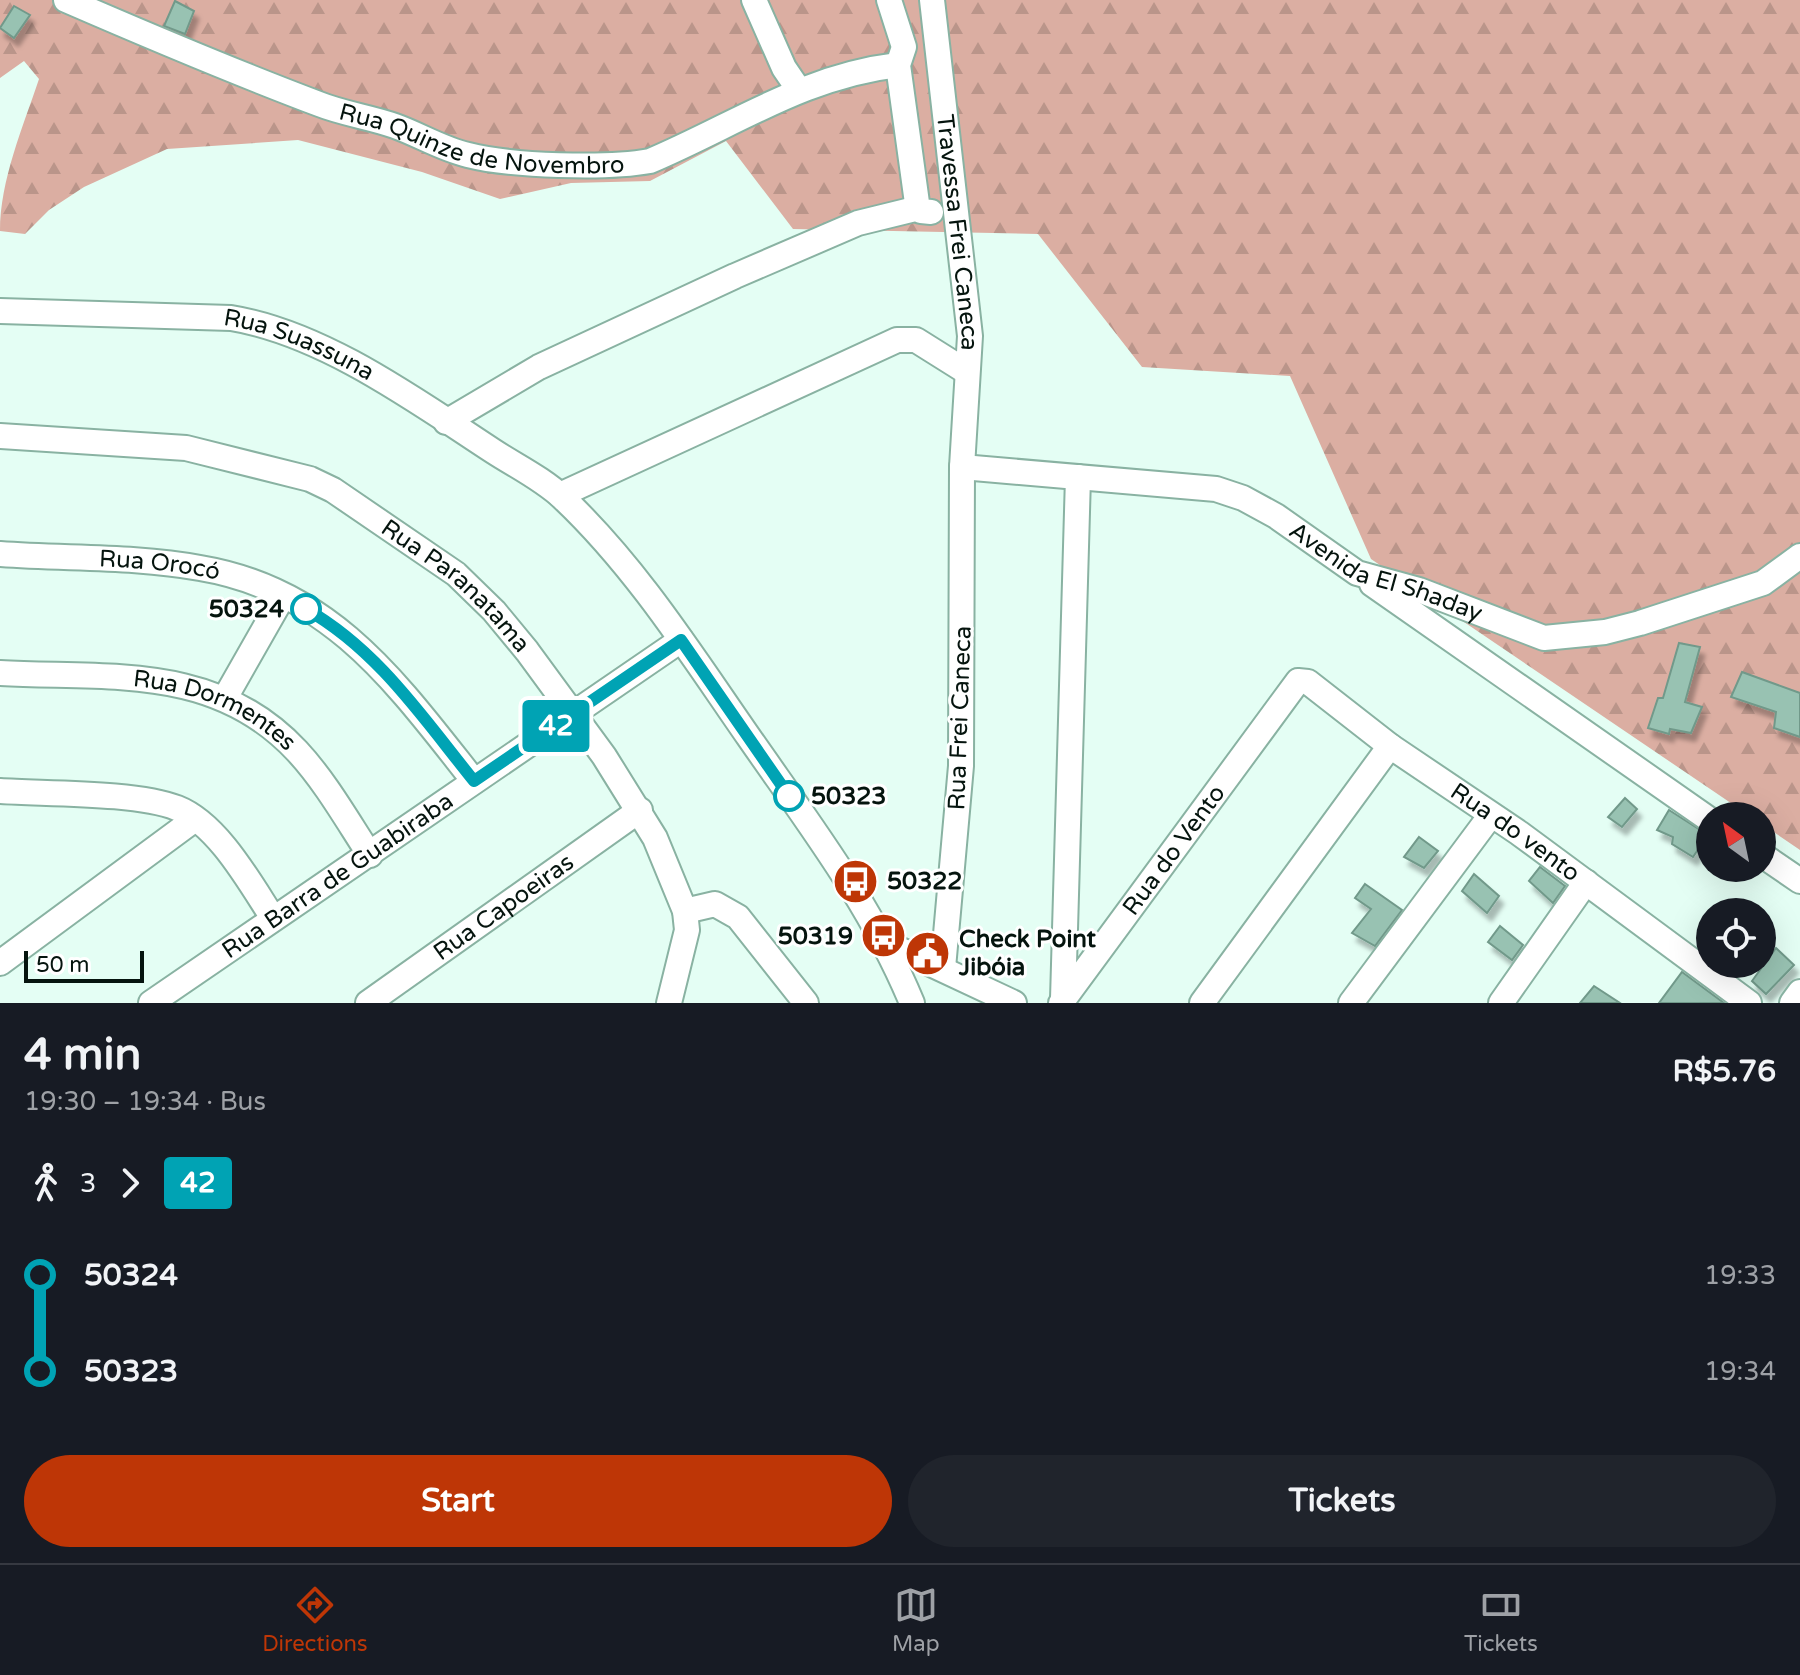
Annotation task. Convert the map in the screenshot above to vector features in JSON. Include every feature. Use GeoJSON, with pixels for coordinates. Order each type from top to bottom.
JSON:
{"type":"FeatureCollection","features":[{"type":"Feature","properties":{"kind":"street","name":"Rua Quinze de Novembro"},"geometry":{"type":"LineString","coordinates":[[66,0],[316,103],[360,119],[394,125],[471,156],[598,165],[650,161],[799,90],[838,75],[898,65]]}},
{"type":"Feature","properties":{"kind":"street"},"geometry":{"type":"LineString","coordinates":[[754,0],[784,68],[799,90]]}},
{"type":"Feature","properties":{"kind":"street"},"geometry":{"type":"LineString","coordinates":[[889,0],[904,47],[898,65],[919,208]]}},
{"type":"Feature","properties":{"kind":"street","name":"Travessa Frei Caneca"},"geometry":{"type":"LineString","coordinates":[[932,0],[953,211],[970,336],[962,467]]}},
{"type":"Feature","properties":{"kind":"street"},"geometry":{"type":"LineString","coordinates":[[446,422],[539,367],[858,223],[919,208],[928,212],[953,211]]}},
{"type":"Feature","properties":{"kind":"street","name":"Rua Suassuna"},"geometry":{"type":"LineString","coordinates":[[0,311],[231,318],[258,323],[329,351],[560,495],[610,546],[681,640],[860,898],[888,944],[912,1003]]}},
{"type":"Feature","properties":{"kind":"street"},"geometry":{"type":"LineString","coordinates":[[560,495],[897,340],[916,340],[967,372]]}},
{"type":"Feature","properties":{"kind":"street","name":"Rua Paranatama"},"geometry":{"type":"LineString","coordinates":[[0,436],[186,448],[262,465],[321,484],[472,588],[527,651],[640,810],[685,911],[683,953],[669,1003]]}},
{"type":"Feature","properties":{"kind":"street","name":"Avenida El Shaday"},"geometry":{"type":"LineString","coordinates":[[962,467],[1216,489],[1243,498],[1276,516],[1357,573],[1419,590],[1526,634],[1557,638],[1640,623],[1763,583],[1800,556]]}},
{"type":"Feature","properties":{"kind":"street","name":"Rua Frei Caneca"},"geometry":{"type":"LineString","coordinates":[[943,968],[961,766],[962,467]]}},
{"type":"Feature","properties":{"kind":"street"},"geometry":{"type":"LineString","coordinates":[[1062,1001],[1078,477]]}},
{"type":"Feature","properties":{"kind":"street","name":"Rua Orocó"},"geometry":{"type":"LineString","coordinates":[[0,554],[197,567],[238,576],[283,596],[327,621],[377,662],[474,781]]}},
{"type":"Feature","properties":{"kind":"street"},"geometry":{"type":"LineString","coordinates":[[1357,573],[1696,810]]}},
{"type":"Feature","properties":{"kind":"street"},"geometry":{"type":"LineString","coordinates":[[225,698],[283,596]]}},
{"type":"Feature","properties":{"kind":"street","name":"Rua Barra de Guabiraba"},"geometry":{"type":"LineString","coordinates":[[151,1003],[681,640]]}},
{"type":"Feature","properties":{"kind":"street","name":"Rua Dormentes"},"geometry":{"type":"LineString","coordinates":[[0,673],[165,680],[225,698],[269,726],[297,751],[370,855]]}},
{"type":"Feature","properties":{"kind":"street","name":"Rua do vento"},"geometry":{"type":"LineString","coordinates":[[1284,696],[1298,681],[1308,682],[1390,746],[1586,882],[1749,1003]]}},
{"type":"Feature","properties":{"kind":"street","name":"Rua do Vento"},"geometry":{"type":"LineString","coordinates":[[1062,1001],[1284,696]]}},
{"type":"Feature","properties":{"kind":"street"},"geometry":{"type":"LineString","coordinates":[[1202,1003],[1390,746]]}},
{"type":"Feature","properties":{"kind":"street"},"geometry":{"type":"LineString","coordinates":[[0,791],[151,801],[179,809],[195,819],[228,851],[273,918]]}},
{"type":"Feature","properties":{"kind":"street","name":"Rua Capoeiras"},"geometry":{"type":"LineString","coordinates":[[368,1003],[640,810]]}},
{"type":"Feature","properties":{"kind":"street"},"geometry":{"type":"LineString","coordinates":[[1351,1003],[1491,815]]}},
{"type":"Feature","properties":{"kind":"street"},"geometry":{"type":"LineString","coordinates":[[0,963],[195,819]]}},
{"type":"Feature","properties":{"kind":"street"},"geometry":{"type":"LineString","coordinates":[[1776,865],[1800,881]]}},
{"type":"Feature","properties":{"kind":"street","name":"Rua do Vento"},"geometry":{"type":"LineString","coordinates":[[1501,1003],[1586,882]]}},
{"type":"Feature","properties":{"kind":"street"},"geometry":{"type":"LineString","coordinates":[[685,911],[715,904],[738,917],[806,1003]]}},
{"type":"Feature","properties":{"kind":"street"},"geometry":{"type":"LineString","coordinates":[[888,944],[943,968],[974,995],[1014,1003]]}},
{"type":"Feature","properties":{"kind":"street"},"geometry":{"type":"LineString","coordinates":[[1792,1003],[1800,992]]}},
{"type":"Feature","properties":{"kind":"green space"},"geometry":{"type":"Polygon","coordinates":[[[0,0],[1800,0],[1800,850],[1776,834],[1776,802],[1729,802],[1371,559],[1290,376],[1142,367],[1038,234],[793,229],[726,141],[650,181],[571,183],[500,199],[422,172],[298,140],[167,149],[84,187],[49,210],[25,234],[0,231],[8,173],[39,79],[24,61],[0,78],[0,0]]]}},
{"type":"Feature","properties":{"kind":"building"},"geometry":{"type":"Polygon","coordinates":[[[175,1],[194,11],[185,34],[164,26],[175,1]]]}},
{"type":"Feature","properties":{"kind":"building"},"geometry":{"type":"Polygon","coordinates":[[[14,6],[30,15],[14,38],[0,28],[14,6]]]}},
{"type":"Feature","properties":{"kind":"building"},"geometry":{"type":"Polygon","coordinates":[[[1679,643],[1700,647],[1685,702],[1702,707],[1691,733],[1670,729],[1669,734],[1648,728],[1658,698],[1663,698],[1679,643]]]}},
{"type":"Feature","properties":{"kind":"building"},"geometry":{"type":"Polygon","coordinates":[[[1742,672],[1800,693],[1800,737],[1774,728],[1776,712],[1731,697],[1742,672]]]}},
{"type":"Feature","properties":{"kind":"building"},"geometry":{"type":"Polygon","coordinates":[[[1625,798],[1637,809],[1622,827],[1608,817],[1625,798]]]}},
{"type":"Feature","properties":{"kind":"building"},"geometry":{"type":"Polygon","coordinates":[[[1669,810],[1696,827],[1696,853],[1693,857],[1672,844],[1673,837],[1657,830],[1669,810]]]}},
{"type":"Feature","properties":{"kind":"building"},"geometry":{"type":"Polygon","coordinates":[[[1419,837],[1438,851],[1424,868],[1404,857],[1419,837]]]}},
{"type":"Feature","properties":{"kind":"building"},"geometry":{"type":"Polygon","coordinates":[[[1540,867],[1565,886],[1553,903],[1529,881],[1540,867]]]}},
{"type":"Feature","properties":{"kind":"building"},"geometry":{"type":"Polygon","coordinates":[[[1474,874],[1499,896],[1487,913],[1462,891],[1474,874]]]}},
{"type":"Feature","properties":{"kind":"building"},"geometry":{"type":"Polygon","coordinates":[[[1365,884],[1402,910],[1375,946],[1352,933],[1371,909],[1355,898],[1365,884]]]}},
{"type":"Feature","properties":{"kind":"building"},"geometry":{"type":"Polygon","coordinates":[[[1500,926],[1523,945],[1512,960],[1488,942],[1500,926]]]}},
{"type":"Feature","properties":{"kind":"building"},"geometry":{"type":"Polygon","coordinates":[[[1776,948],[1794,965],[1766,994],[1752,981],[1754,978],[1776,978],[1776,948]]]}},
{"type":"Feature","properties":{"kind":"building"},"geometry":{"type":"Polygon","coordinates":[[[1682,972],[1724,1003],[1659,1003],[1682,972]]]}},
{"type":"Feature","properties":{"kind":"building"},"geometry":{"type":"Polygon","coordinates":[[[1594,986],[1620,1003],[1580,1003],[1594,986]]]}},
{"type":"Feature","properties":{"kind":"bus line","name":"42"},"geometry":{"type":"LineString","coordinates":[[306,609],[357,643],[377,662],[474,781],[681,640],[789,796]]}},
{"type":"Feature","properties":{"kind":"place","name":"50324"},"geometry":{"type":"Point","coordinates":[306,609]}},
{"type":"Feature","properties":{"kind":"place","name":"50323"},"geometry":{"type":"Point","coordinates":[789,796]}},
{"type":"Feature","properties":{"kind":"place","name":"50322"},"geometry":{"type":"Point","coordinates":[856,881]}},
{"type":"Feature","properties":{"kind":"place","name":"50319"},"geometry":{"type":"Point","coordinates":[884,936]}},
{"type":"Feature","properties":{"kind":"place","name":"Check Point Jibóia"},"geometry":{"type":"Point","coordinates":[928,953]}}]}
